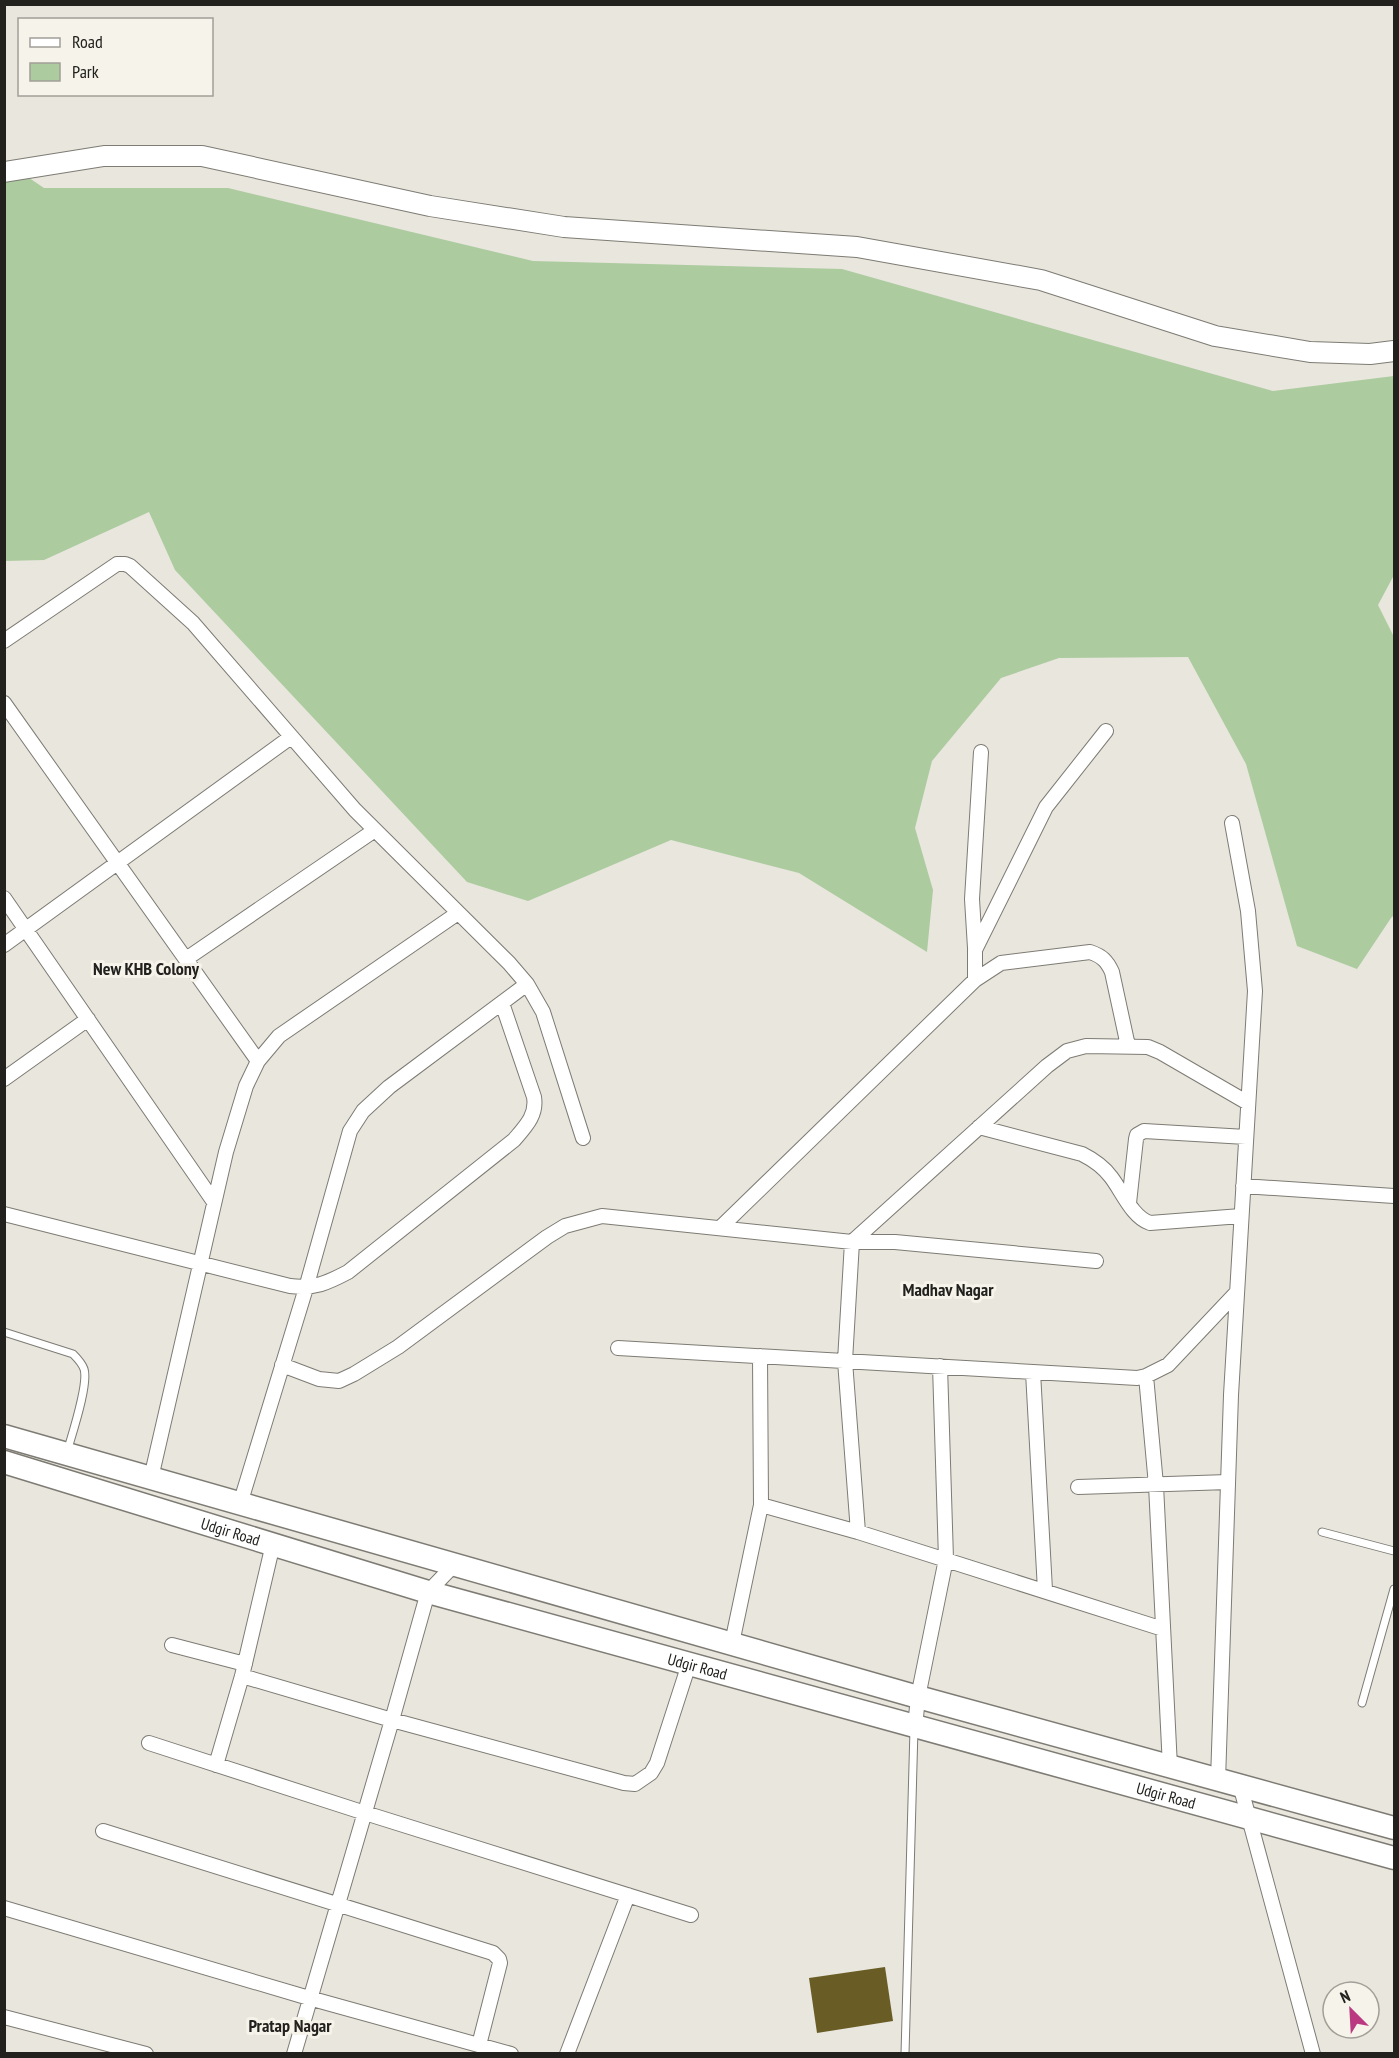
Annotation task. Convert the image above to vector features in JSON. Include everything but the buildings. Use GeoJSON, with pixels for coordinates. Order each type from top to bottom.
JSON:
{"type":"FeatureCollection","features":[{"type":"Feature","properties":{"kind":"highway","name":"Udgir Road"},"geometry":{"type":"LineString","coordinates":[[4,1436],[918,1697],[1395,1828]]}},
{"type":"Feature","properties":{"kind":"highway","name":"Udgir Road"},"geometry":{"type":"LineString","coordinates":[[4,1462],[428,1592],[1395,1858]]}},
{"type":"Feature","properties":{"kind":"main road"},"geometry":{"type":"LineString","coordinates":[[4,172],[104,156],[202,156],[430,206],[564,226],[857,247],[1041,280],[1215,336],[1310,352],[1370,354],[1395,351]]}},
{"type":"Feature","properties":{"kind":"street"},"geometry":{"type":"LineString","coordinates":[[4,641],[117,564],[125,564],[193,623],[375,830],[509,963],[527,984],[543,1012],[583,1138]]}},
{"type":"Feature","properties":{"kind":"street"},"geometry":{"type":"LineString","coordinates":[[4,703],[258,1061]]}},
{"type":"Feature","properties":{"kind":"street"},"geometry":{"type":"LineString","coordinates":[[975,950],[1046,807],[1106,731]]}},
{"type":"Feature","properties":{"kind":"street"},"geometry":{"type":"LineString","coordinates":[[4,945],[291,737]]}},
{"type":"Feature","properties":{"kind":"street"},"geometry":{"type":"LineString","coordinates":[[975,980],[972,899],[981,752]]}},
{"type":"Feature","properties":{"kind":"street"},"geometry":{"type":"LineString","coordinates":[[1232,823],[1248,911],[1255,991],[1228,1482],[1229,1782],[1247,1818],[1313,2054]]}},
{"type":"Feature","properties":{"kind":"street"},"geometry":{"type":"LineString","coordinates":[[186,959],[375,830]]}},
{"type":"Feature","properties":{"kind":"street"},"geometry":{"type":"LineString","coordinates":[[4,898],[214,1202]]}},
{"type":"Feature","properties":{"kind":"street"},"geometry":{"type":"LineString","coordinates":[[151,1478],[226,1152],[243,1097],[258,1061],[279,1036],[459,913]]}},
{"type":"Feature","properties":{"kind":"street"},"geometry":{"type":"LineString","coordinates":[[720,1228],[975,980],[1001,963],[1090,952],[1099,955],[1107,961],[1112,972],[1128,1047]]}},
{"type":"Feature","properties":{"kind":"street"},"geometry":{"type":"LineString","coordinates":[[240,1504],[351,1131],[363,1111],[389,1087],[527,984]]}},
{"type":"Feature","properties":{"kind":"street"},"geometry":{"type":"LineString","coordinates":[[4,1214],[290,1286],[306,1288],[324,1284],[348,1272],[514,1140],[529,1123],[534,1113],[534,1096],[502,1003]]}},
{"type":"Feature","properties":{"kind":"street"},"geometry":{"type":"LineString","coordinates":[[4,1079],[88,1019]]}},
{"type":"Feature","properties":{"kind":"street"},"geometry":{"type":"LineString","coordinates":[[858,1532],[845,1361],[852,1242],[1047,1066],[1067,1051],[1086,1046],[1148,1047],[1248,1103]]}},
{"type":"Feature","properties":{"kind":"street"},"geometry":{"type":"LineString","coordinates":[[979,1127],[1082,1154],[1097,1162],[1140,1217],[1150,1223],[1241,1216]]}},
{"type":"Feature","properties":{"kind":"street"},"geometry":{"type":"LineString","coordinates":[[1129,1203],[1136,1140],[1140,1133],[1144,1131],[1246,1137]]}},
{"type":"Feature","properties":{"kind":"street"},"geometry":{"type":"LineString","coordinates":[[1243,1186],[1395,1196]]}},
{"type":"Feature","properties":{"kind":"street"},"geometry":{"type":"LineString","coordinates":[[282,1365],[319,1379],[339,1381],[398,1347],[547,1237],[565,1226],[602,1216],[852,1242],[895,1242],[1096,1261]]}},
{"type":"Feature","properties":{"kind":"street"},"geometry":{"type":"LineString","coordinates":[[618,1348],[1137,1378],[1146,1377],[1168,1365],[1237,1293]]}},
{"type":"Feature","properties":{"kind":"street"},"geometry":{"type":"LineString","coordinates":[[732,1643],[761,1505],[760,1356]]}},
{"type":"Feature","properties":{"kind":"street"},"geometry":{"type":"LineString","coordinates":[[915,1726],[918,1697],[946,1559],[940,1366]]}},
{"type":"Feature","properties":{"kind":"street"},"geometry":{"type":"LineString","coordinates":[[1033,1372],[1045,1590]]}},
{"type":"Feature","properties":{"kind":"street"},"geometry":{"type":"LineString","coordinates":[[1146,1377],[1156,1485],[1170,1767]]}},
{"type":"Feature","properties":{"kind":"street"},"geometry":{"type":"LineString","coordinates":[[1078,1488],[1228,1482]]}},
{"type":"Feature","properties":{"kind":"street"},"geometry":{"type":"LineString","coordinates":[[761,1505],[946,1559],[1163,1629]]}},
{"type":"Feature","properties":{"kind":"street"},"geometry":{"type":"LineString","coordinates":[[216,1765],[244,1670],[273,1544]]}},
{"type":"Feature","properties":{"kind":"street"},"geometry":{"type":"LineString","coordinates":[[294,2054],[428,1592],[454,1565]]}},
{"type":"Feature","properties":{"kind":"street"},"geometry":{"type":"LineString","coordinates":[[172,1645],[392,1720],[624,1783],[635,1784],[651,1773],[657,1763],[689,1664]]}},
{"type":"Feature","properties":{"kind":"street"},"geometry":{"type":"LineString","coordinates":[[148,1743],[691,1915]]}},
{"type":"Feature","properties":{"kind":"street"},"geometry":{"type":"LineString","coordinates":[[104,1832],[496,1955],[500,1963],[479,2045]]}},
{"type":"Feature","properties":{"kind":"street"},"geometry":{"type":"LineString","coordinates":[[567,2054],[628,1895]]}},
{"type":"Feature","properties":{"kind":"street"},"geometry":{"type":"LineString","coordinates":[[4,1908],[309,1998],[511,2054]]}},
{"type":"Feature","properties":{"kind":"street"},"geometry":{"type":"LineString","coordinates":[[4,2017],[146,2054]]}},
{"type":"Feature","properties":{"kind":"lane"},"geometry":{"type":"LineString","coordinates":[[4,1332],[73,1354],[80,1361],[84,1370],[85,1383],[67,1454]]}},
{"type":"Feature","properties":{"kind":"lane"},"geometry":{"type":"LineString","coordinates":[[1322,1532],[1395,1551]]}},
{"type":"Feature","properties":{"kind":"lane"},"geometry":{"type":"LineString","coordinates":[[1362,1703],[1395,1589]]}},
{"type":"Feature","properties":{"kind":"lane"},"geometry":{"type":"LineString","coordinates":[[905,2054],[915,1726]]}},
{"type":"Feature","properties":{"kind":"green space"},"geometry":{"type":"Polygon","coordinates":[[[4,161],[44,188],[228,188],[533,261],[842,269],[1273,391],[1394,376],[1394,575],[1378,605],[1394,637],[1394,915],[1357,969],[1297,946],[1246,764],[1188,657],[1059,658],[1001,678],[932,761],[915,828],[933,890],[927,952],[799,873],[671,840],[528,901],[467,882],[175,570],[149,512],[44,560],[5,561],[4,161]]]}},
{"type":"Feature","properties":{"kind":"district","name":"New KHB Colony"},"geometry":{"type":"Point","coordinates":[146,969]}},
{"type":"Feature","properties":{"kind":"district","name":"Madhav Nagar"},"geometry":{"type":"Point","coordinates":[948,1290]}},
{"type":"Feature","properties":{"kind":"district","name":"Pratap Nagar"},"geometry":{"type":"Point","coordinates":[290,2026]}}]}
